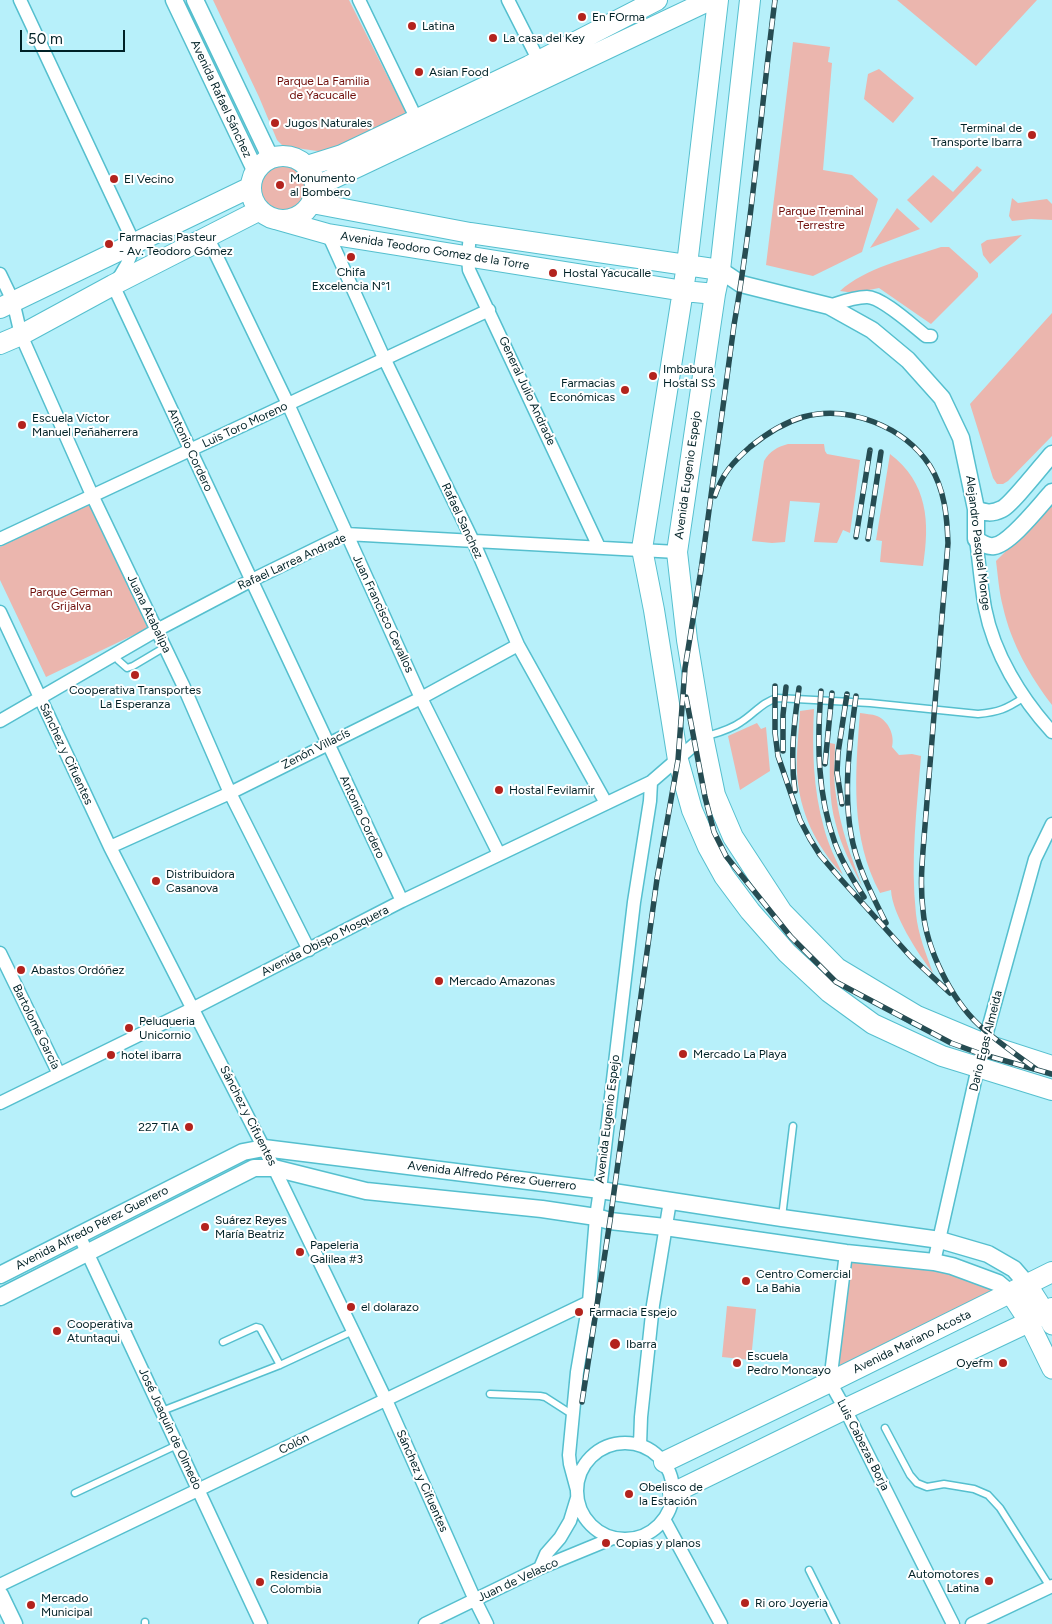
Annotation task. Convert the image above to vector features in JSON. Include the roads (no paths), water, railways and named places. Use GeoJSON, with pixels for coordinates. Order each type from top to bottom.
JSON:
{"type":"FeatureCollection","features":[{"type":"Feature","properties":{"kind":"main road"},"geometry":{"type":"LineString","coordinates":[[542,69],[658,0]]}},
{"type":"Feature","properties":{"kind":"main road"},"geometry":{"type":"LineString","coordinates":[[307,166],[420,127],[542,69],[668,20],[710,0]]}},
{"type":"Feature","properties":{"kind":"main road"},"geometry":{"type":"LineString","coordinates":[[718,0],[684,291],[642,549],[654,610],[678,760],[692,810],[708,847],[724,876],[750,911],[786,953],[829,992],[873,1024],[942,1056],[1052,1090]]}},
{"type":"Feature","properties":{"kind":"main road","name":"Avenida Eugenio Espejo"},"geometry":{"type":"LineString","coordinates":[[750,0],[720,270],[677,552],[687,640],[715,795],[733,837],[782,912],[837,968],[917,1016],[984,1044],[1052,1066]]}},
{"type":"Feature","properties":{"kind":"main road"},"geometry":{"type":"LineString","coordinates":[[259,172],[253,199],[268,215],[288,220],[300,216],[314,195],[420,127]]}},
{"type":"Feature","properties":{"kind":"main road"},"geometry":{"type":"LineString","coordinates":[[6,304],[134,243],[285,156],[297,159],[307,166],[313,176],[314,195]]}},
{"type":"Feature","properties":{"kind":"main road","name":"Avenida Teodoro Gomez de la Torre"},"geometry":{"type":"LineString","coordinates":[[314,195],[470,233],[720,270]]}},
{"type":"Feature","properties":{"kind":"main road"},"geometry":{"type":"LineString","coordinates":[[0,344],[21,335],[207,236],[268,215]]}},
{"type":"Feature","properties":{"kind":"main road","name":"Avenida Teodoro Gomez de la Torre"},"geometry":{"type":"LineString","coordinates":[[268,215],[328,234],[684,291],[715,294]]}},
{"type":"Feature","properties":{"kind":"main road","name":"Avenida Mariano Acosta"},"geometry":{"type":"LineString","coordinates":[[664,1462],[1052,1272]]}},
{"type":"Feature","properties":{"kind":"main road"},"geometry":{"type":"LineString","coordinates":[[1019,1289],[1045,1317],[1052,1369]]}},
{"type":"Feature","properties":{"kind":"main road"},"geometry":{"type":"LineString","coordinates":[[673,1493],[845,1409],[1045,1317]]}},
{"type":"Feature","properties":{"kind":"street"},"geometry":{"type":"LineString","coordinates":[[20,0],[134,243],[132,255],[123,273],[113,285]]}},
{"type":"Feature","properties":{"kind":"street","name":"Avenida Rafael Sánchez"},"geometry":{"type":"LineString","coordinates":[[174,0],[259,172]]}},
{"type":"Feature","properties":{"kind":"street","name":"Avenida Rafael Sánchez"},"geometry":{"type":"LineString","coordinates":[[195,0],[259,172]]}},
{"type":"Feature","properties":{"kind":"street"},"geometry":{"type":"LineString","coordinates":[[359,0],[420,127]]}},
{"type":"Feature","properties":{"kind":"street"},"geometry":{"type":"LineString","coordinates":[[508,0],[542,69]]}},
{"type":"Feature","properties":{"kind":"street"},"geometry":{"type":"LineString","coordinates":[[658,0],[668,20]]}},
{"type":"Feature","properties":{"kind":"street","name":"General Julio Andrade"},"geometry":{"type":"LineString","coordinates":[[470,233],[469,270],[599,547]]}},
{"type":"Feature","properties":{"kind":"street","name":"Rafael Sanchez"},"geometry":{"type":"LineString","coordinates":[[328,234],[384,358],[473,541],[518,645],[606,803]]}},
{"type":"Feature","properties":{"kind":"street","name":"Juan Francisco Cevallos"},"geometry":{"type":"LineString","coordinates":[[207,236],[288,404],[421,698],[499,854]]}},
{"type":"Feature","properties":{"kind":"street","name":"Alejandro Pasquel Monge"},"geometry":{"type":"LineString","coordinates":[[720,270],[741,284],[829,306],[872,330],[908,360],[942,398],[961,438],[976,508],[976,539],[985,609],[996,643],[1024,698],[1052,732]]}},
{"type":"Feature","properties":{"kind":"street","name":"Juana Atabalipa"},"geometry":{"type":"LineString","coordinates":[[0,274],[6,304],[92,495],[157,630],[230,793],[309,950]]}},
{"type":"Feature","properties":{"kind":"street"},"geometry":{"type":"LineString","coordinates":[[715,294],[741,284]]}},
{"type":"Feature","properties":{"kind":"street","name":"Antonio Cordero"},"geometry":{"type":"LineString","coordinates":[[113,285],[402,901]]}},
{"type":"Feature","properties":{"kind":"street"},"geometry":{"type":"LineString","coordinates":[[829,306],[857,298],[870,297],[880,300],[926,336],[931,336]]}},
{"type":"Feature","properties":{"kind":"street","name":"Luis Toro Moreno"},"geometry":{"type":"LineString","coordinates":[[0,539],[489,310]]}},
{"type":"Feature","properties":{"kind":"street"},"geometry":{"type":"LineString","coordinates":[[976,508],[983,512],[992,513],[1004,508],[1052,454]]}},
{"type":"Feature","properties":{"kind":"street"},"geometry":{"type":"LineString","coordinates":[[976,539],[985,545],[994,546],[1007,541],[1052,492]]}},
{"type":"Feature","properties":{"kind":"street","name":"Rafael Larrea Andrade"},"geometry":{"type":"LineString","coordinates":[[0,721],[157,630],[252,580],[346,534],[677,552]]}},
{"type":"Feature","properties":{"kind":"street","name":"Sánchez y Cifuentes"},"geometry":{"type":"LineString","coordinates":[[0,612],[110,847],[194,1008],[353,1331],[487,1624]]}},
{"type":"Feature","properties":{"kind":"street","name":"Zenón Villacís"},"geometry":{"type":"LineString","coordinates":[[110,847],[230,793],[421,698],[518,645]]}},
{"type":"Feature","properties":{"kind":"street"},"geometry":{"type":"LineString","coordinates":[[651,782],[703,737]]}},
{"type":"Feature","properties":{"kind":"street","name":"Avenida Obispo Mosquera"},"geometry":{"type":"LineString","coordinates":[[0,1103],[194,1008],[402,901],[651,782]]}},
{"type":"Feature","properties":{"kind":"street","name":"Avenida Eugenio Espejo"},"geometry":{"type":"LineString","coordinates":[[577,1494],[569,1455],[577,1372],[589,1302],[596,1217],[634,902],[650,801],[651,782]]}},
{"type":"Feature","properties":{"kind":"street","name":"Dario Egas Almeida"},"geometry":{"type":"LineString","coordinates":[[934,1262],[984,1044],[1035,859],[1052,824]]}},
{"type":"Feature","properties":{"kind":"street","name":"Bartolomé García"},"geometry":{"type":"LineString","coordinates":[[0,953],[59,1074]]}},
{"type":"Feature","properties":{"kind":"street","name":"Avenida Alfredo Pérez Guerrero"},"geometry":{"type":"LineString","coordinates":[[0,1275],[243,1152],[264,1148],[600,1190],[940,1240],[988,1254],[1014,1269],[1019,1289],[952,1266],[934,1262],[846,1253],[532,1208],[366,1191],[274,1168],[254,1168],[0,1297]]}},
{"type":"Feature","properties":{"kind":"street"},"geometry":{"type":"LineString","coordinates":[[640,1445],[641,1417],[652,1315],[670,1201]]}},
{"type":"Feature","properties":{"kind":"street","name":"José Joaquin de Olmedo"},"geometry":{"type":"LineString","coordinates":[[79,1235],[262,1624]]}},
{"type":"Feature","properties":{"kind":"street"},"geometry":{"type":"LineString","coordinates":[[830,1382],[846,1253]]}},
{"type":"Feature","properties":{"kind":"street","name":"Colón"},"geometry":{"type":"LineString","coordinates":[[0,1585],[589,1302]]}},
{"type":"Feature","properties":{"kind":"street","name":"Luis Cabezas Borja"},"geometry":{"type":"LineString","coordinates":[[830,1382],[953,1624]]}},
{"type":"Feature","properties":{"kind":"street"},"geometry":{"type":"LineString","coordinates":[[540,1568],[546,1554],[560,1538],[570,1521],[580,1475],[587,1462],[598,1452],[611,1445],[626,1443],[640,1445],[653,1452],[664,1462],[671,1477],[673,1493],[671,1507],[664,1519],[654,1530],[641,1537],[627,1539],[613,1538],[600,1532],[589,1523],[581,1511],[577,1494]]}},
{"type":"Feature","properties":{"kind":"street"},"geometry":{"type":"LineString","coordinates":[[664,1519],[721,1624]]}},
{"type":"Feature","properties":{"kind":"street","name":"Juan de Velasco"},"geometry":{"type":"LineString","coordinates":[[425,1624],[540,1568],[613,1538]]}},
{"type":"Feature","properties":{"kind":"street"},"geometry":{"type":"LineString","coordinates":[[972,1624],[1051,1587]]}},
{"type":"Feature","properties":{"kind":"street"},"geometry":{"type":"LineString","coordinates":[[0,1595],[14,1624]]}},
{"type":"Feature","properties":{"kind":"lane"},"geometry":{"type":"LineString","coordinates":[[115,655],[127,668],[165,648]]}},
{"type":"Feature","properties":{"kind":"lane"},"geometry":{"type":"LineString","coordinates":[[703,737],[726,730],[743,722],[769,701],[777,698],[870,703],[978,714],[994,713],[1024,698]]}},
{"type":"Feature","properties":{"kind":"lane"},"geometry":{"type":"LineString","coordinates":[[782,1218],[793,1126]]}},
{"type":"Feature","properties":{"kind":"lane"},"geometry":{"type":"LineString","coordinates":[[224,1342],[256,1327],[260,1328],[280,1365]]}},
{"type":"Feature","properties":{"kind":"lane"},"geometry":{"type":"LineString","coordinates":[[162,1411],[280,1365],[353,1331]]}},
{"type":"Feature","properties":{"kind":"lane"},"geometry":{"type":"LineString","coordinates":[[490,1394],[545,1397],[573,1415]]}},
{"type":"Feature","properties":{"kind":"lane"},"geometry":{"type":"LineString","coordinates":[[885,1428],[910,1475],[917,1483],[927,1487],[944,1484],[974,1489],[988,1495],[1000,1508],[1051,1587]]}},
{"type":"Feature","properties":{"kind":"lane"},"geometry":{"type":"LineString","coordinates":[[75,1493],[177,1445]]}},
{"type":"Feature","properties":{"kind":"lane"},"geometry":{"type":"LineString","coordinates":[[809,1570],[836,1624]]}},
{"type":"Feature","properties":{"kind":"railway"},"geometry":{"type":"LineString","coordinates":[[582,1402],[610,1221],[657,879],[678,760],[685,668],[701,570],[752,203],[775,0]]}},
{"type":"Feature","properties":{"kind":"railway"},"geometry":{"type":"LineString","coordinates":[[715,496],[721,481],[729,469],[756,442],[789,422],[820,414],[856,417],[874,422],[891,430],[906,440],[930,466],[942,494],[946,514],[948,543],[922,865],[925,925],[942,972],[969,1014],[986,1031],[1036,1069]]}},
{"type":"Feature","properties":{"kind":"railway"},"geometry":{"type":"LineString","coordinates":[[856,537],[870,450]]}},
{"type":"Feature","properties":{"kind":"railway"},"geometry":{"type":"LineString","coordinates":[[868,539],[881,452]]}},
{"type":"Feature","properties":{"kind":"railway"},"geometry":{"type":"LineString","coordinates":[[775,686],[775,733],[778,756],[800,820],[810,839],[820,855],[911,957],[950,993]]}},
{"type":"Feature","properties":{"kind":"railway"},"geometry":{"type":"LineString","coordinates":[[783,751],[783,715],[786,687]]}},
{"type":"Feature","properties":{"kind":"railway"},"geometry":{"type":"LineString","coordinates":[[795,791],[793,752],[799,688]]}},
{"type":"Feature","properties":{"kind":"railway"},"geometry":{"type":"LineString","coordinates":[[821,691],[819,749],[825,806],[838,850],[864,897]]}},
{"type":"Feature","properties":{"kind":"railway"},"geometry":{"type":"LineString","coordinates":[[825,764],[832,693]]}},
{"type":"Feature","properties":{"kind":"railway"},"geometry":{"type":"LineString","coordinates":[[842,804],[837,773],[838,753],[847,694]]}},
{"type":"Feature","properties":{"kind":"railway"},"geometry":{"type":"LineString","coordinates":[[856,696],[847,782],[851,834],[861,868],[886,923]]}},
{"type":"Feature","properties":{"kind":"railway"},"geometry":{"type":"LineString","coordinates":[[686,697],[705,797],[714,832],[726,856],[791,937],[836,982],[951,1043],[981,1054],[1052,1074]]}},
{"type":"Feature","properties":{"kind":"place","name":"En FOrma"},"geometry":{"type":"Point","coordinates":[582,17]}},
{"type":"Feature","properties":{"kind":"place","name":"Latina"},"geometry":{"type":"Point","coordinates":[412,26]}},
{"type":"Feature","properties":{"kind":"place","name":"La casa del Key"},"geometry":{"type":"Point","coordinates":[493,38]}},
{"type":"Feature","properties":{"kind":"place","name":"Asian Food"},"geometry":{"type":"Point","coordinates":[419,72]}},
{"type":"Feature","properties":{"kind":"place","name":"Jugos Naturales"},"geometry":{"type":"Point","coordinates":[275,123]}},
{"type":"Feature","properties":{"kind":"place","name":"Terminal de Transporte Ibarra"},"geometry":{"type":"Point","coordinates":[1032,135]}},
{"type":"Feature","properties":{"kind":"place","name":"El Vecino"},"geometry":{"type":"Point","coordinates":[114,179]}},
{"type":"Feature","properties":{"kind":"place","name":"Monumento al Bombero"},"geometry":{"type":"Point","coordinates":[280,185]}},
{"type":"Feature","properties":{"kind":"place","name":"Farmacias Pasteur - Av. Teodoro Gómez"},"geometry":{"type":"Point","coordinates":[109,244]}},
{"type":"Feature","properties":{"kind":"place","name":"Chifa Excelencia N°1"},"geometry":{"type":"Point","coordinates":[351,257]}},
{"type":"Feature","properties":{"kind":"place","name":"Hostal Yacucalle"},"geometry":{"type":"Point","coordinates":[553,273]}},
{"type":"Feature","properties":{"kind":"place","name":"Imbabura Hostal SS"},"geometry":{"type":"Point","coordinates":[653,376]}},
{"type":"Feature","properties":{"kind":"place","name":"Farmacias Económicas"},"geometry":{"type":"Point","coordinates":[625,390]}},
{"type":"Feature","properties":{"kind":"place","name":"Escuela Víctor Manuel Peñaherrera"},"geometry":{"type":"Point","coordinates":[22,425]}},
{"type":"Feature","properties":{"kind":"place","name":"Cooperativa Transportes La Esperanza"},"geometry":{"type":"Point","coordinates":[135,675]}},
{"type":"Feature","properties":{"kind":"place","name":"Hostal Fevilamir"},"geometry":{"type":"Point","coordinates":[499,790]}},
{"type":"Feature","properties":{"kind":"place","name":"Distribuidora Casanova"},"geometry":{"type":"Point","coordinates":[156,881]}},
{"type":"Feature","properties":{"kind":"place","name":"Abastos Ordóñez"},"geometry":{"type":"Point","coordinates":[21,970]}},
{"type":"Feature","properties":{"kind":"place","name":"Mercado Amazonas"},"geometry":{"type":"Point","coordinates":[439,981]}},
{"type":"Feature","properties":{"kind":"place","name":"Peluqueria Unicornio"},"geometry":{"type":"Point","coordinates":[129,1028]}},
{"type":"Feature","properties":{"kind":"place","name":"Mercado La Playa"},"geometry":{"type":"Point","coordinates":[683,1054]}},
{"type":"Feature","properties":{"kind":"place","name":"hotel ibarra"},"geometry":{"type":"Point","coordinates":[111,1055]}},
{"type":"Feature","properties":{"kind":"place","name":"227 TIA"},"geometry":{"type":"Point","coordinates":[189,1127]}},
{"type":"Feature","properties":{"kind":"place","name":"Suárez Reyes María Beatriz"},"geometry":{"type":"Point","coordinates":[205,1227]}},
{"type":"Feature","properties":{"kind":"place","name":"Papeleria Galilea #3"},"geometry":{"type":"Point","coordinates":[300,1252]}},
{"type":"Feature","properties":{"kind":"place","name":"Centro Comercial La Bahia"},"geometry":{"type":"Point","coordinates":[746,1281]}},
{"type":"Feature","properties":{"kind":"place","name":"el dolarazo"},"geometry":{"type":"Point","coordinates":[351,1307]}},
{"type":"Feature","properties":{"kind":"place","name":"Farmacia Espejo"},"geometry":{"type":"Point","coordinates":[579,1312]}},
{"type":"Feature","properties":{"kind":"place","name":"Cooperativa Atuntaqui"},"geometry":{"type":"Point","coordinates":[57,1331]}},
{"type":"Feature","properties":{"kind":"place","name":"Ibarra"},"geometry":{"type":"Point","coordinates":[615,1344]}},
{"type":"Feature","properties":{"kind":"place","name":"Escuela Pedro Moncayo"},"geometry":{"type":"Point","coordinates":[737,1363]}},
{"type":"Feature","properties":{"kind":"place","name":"Oyefm"},"geometry":{"type":"Point","coordinates":[1003,1363]}},
{"type":"Feature","properties":{"kind":"place","name":"Obelisco de la Estación"},"geometry":{"type":"Point","coordinates":[629,1494]}},
{"type":"Feature","properties":{"kind":"place","name":"Copias y planos"},"geometry":{"type":"Point","coordinates":[606,1543]}},
{"type":"Feature","properties":{"kind":"place","name":"Automotores Latina"},"geometry":{"type":"Point","coordinates":[989,1581]}},
{"type":"Feature","properties":{"kind":"place","name":"Residencia Colombia"},"geometry":{"type":"Point","coordinates":[260,1582]}},
{"type":"Feature","properties":{"kind":"place","name":"Ri oro Joyeria"},"geometry":{"type":"Point","coordinates":[745,1603]}},
{"type":"Feature","properties":{"kind":"place","name":"Mercado Municipal"},"geometry":{"type":"Point","coordinates":[31,1605]}},
{"type":"Feature","properties":{"kind":"park label","name":"Parque La Familia de Yacucalle"},"geometry":{"type":"Point","coordinates":[323,88]}},
{"type":"Feature","properties":{"kind":"park label","name":"Parque Treminal Terrestre"},"geometry":{"type":"Point","coordinates":[821,218]}},
{"type":"Feature","properties":{"kind":"park label","name":"Parque German Grijalva"},"geometry":{"type":"Point","coordinates":[71,599]}}]}
